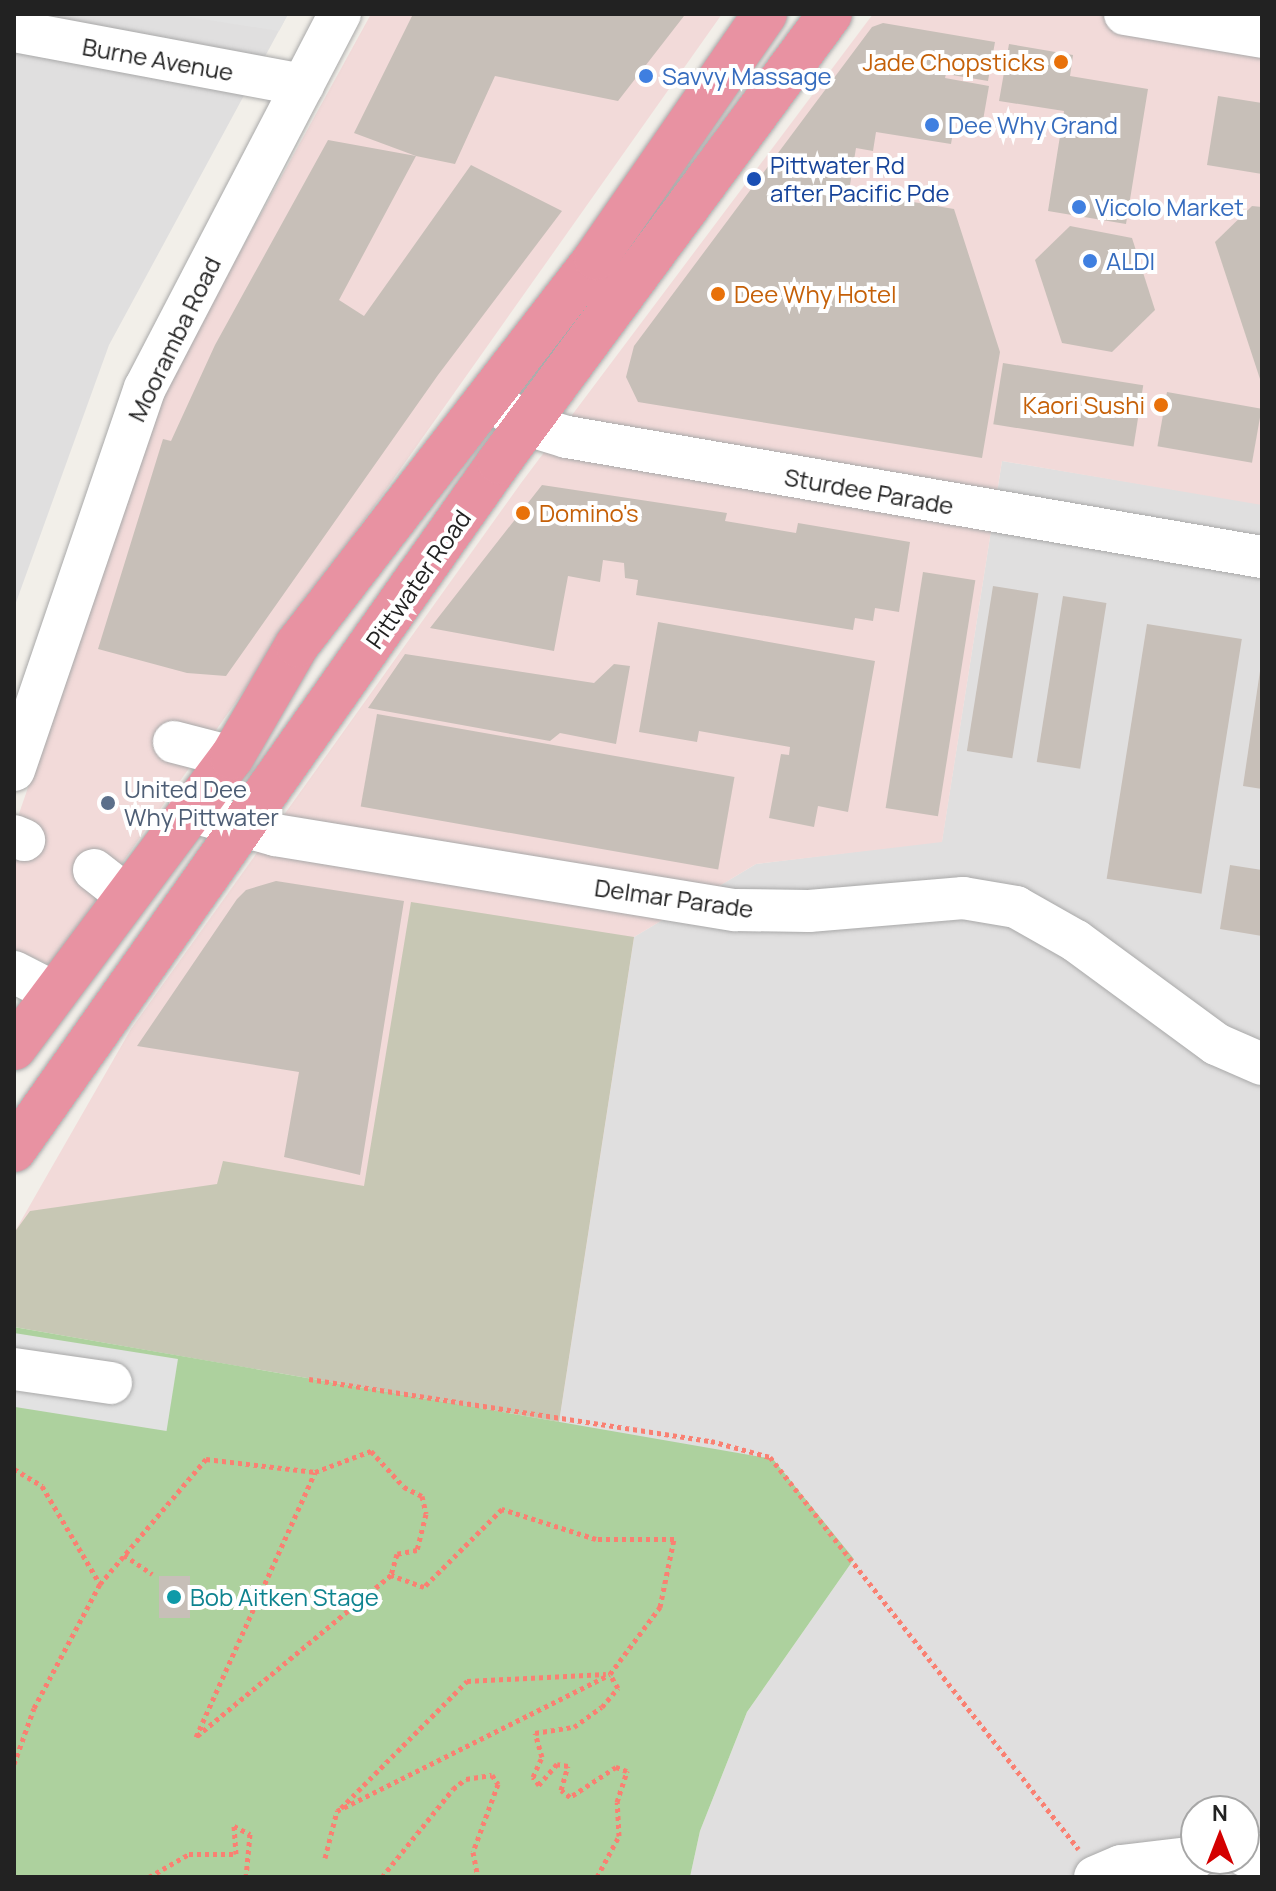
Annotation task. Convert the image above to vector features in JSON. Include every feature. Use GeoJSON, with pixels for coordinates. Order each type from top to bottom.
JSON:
{"type":"FeatureCollection","features":[{"type":"Feature","properties":{"kind":"highway"},"geometry":{"type":"LineString","coordinates":[[14,1048],[53,992],[110,883],[189,811],[232,757],[297,645],[486,396],[596,258],[765,14]]}},
{"type":"Feature","properties":{"kind":"highway","name":"Pittwater Road"},"geometry":{"type":"LineString","coordinates":[[14,1150],[247,825],[527,425],[830,14]]}},
{"type":"Feature","properties":{"kind":"street","name":"Mooramba Road"},"geometry":{"type":"LineString","coordinates":[[14,770],[49,720],[145,388],[340,14]]}},
{"type":"Feature","properties":{"kind":"street"},"geometry":{"type":"LineString","coordinates":[[1125,14],[1262,37]]}},
{"type":"Feature","properties":{"kind":"street","name":"Burne Avenue"},"geometry":{"type":"LineString","coordinates":[[14,31],[303,85]]}},
{"type":"Feature","properties":{"kind":"street","name":"Sturdee Parade"},"geometry":{"type":"LineString","coordinates":[[486,396],[527,425],[567,437],[1262,557]]}},
{"type":"Feature","properties":{"kind":"street"},"geometry":{"type":"LineString","coordinates":[[174,742],[232,757]]}},
{"type":"Feature","properties":{"kind":"street","name":"Delmar Parade"},"geometry":{"type":"LineString","coordinates":[[189,811],[275,835],[735,910],[809,911],[963,898],[1016,907],[1076,941],[1216,1044],[1262,1064]]}},
{"type":"Feature","properties":{"kind":"street"},"geometry":{"type":"LineString","coordinates":[[14,972],[53,992]]}},
{"type":"Feature","properties":{"kind":"street"},"geometry":{"type":"LineString","coordinates":[[14,1369],[111,1383]]}},
{"type":"Feature","properties":{"kind":"street"},"geometry":{"type":"LineString","coordinates":[[1088,1865],[1121,1866],[1180,1859]]}},
{"type":"Feature","properties":{"kind":"path"},"geometry":{"type":"LineString","coordinates":[[309,1379],[711,1441],[770,1457],[1088,1865]]}},
{"type":"Feature","properties":{"kind":"path"},"geometry":{"type":"LineString","coordinates":[[14,1764],[34,1708],[100,1584],[206,1459],[315,1472],[371,1451],[404,1487],[422,1496],[426,1514],[417,1550],[397,1554],[391,1575],[196,1737],[315,1472]]}},
{"type":"Feature","properties":{"kind":"path"},"geometry":{"type":"LineString","coordinates":[[14,1469],[42,1486],[100,1584]]}},
{"type":"Feature","properties":{"kind":"path"},"geometry":{"type":"LineString","coordinates":[[337,1811],[610,1674],[660,1607],[674,1539],[596,1539],[502,1509],[424,1587],[391,1575]]}},
{"type":"Feature","properties":{"kind":"path"},"geometry":{"type":"LineString","coordinates":[[124,1555],[152,1574]]}},
{"type":"Feature","properties":{"kind":"path"},"geometry":{"type":"LineString","coordinates":[[325,1858],[337,1811],[467,1681],[610,1674]]}},
{"type":"Feature","properties":{"kind":"path"},"geometry":{"type":"LineString","coordinates":[[597,1877],[619,1836],[617,1802],[627,1771],[616,1767],[570,1797],[561,1790],[568,1766],[557,1764],[539,1785],[533,1777],[542,1757],[535,1733],[574,1727],[602,1707],[618,1688],[610,1674]]}},
{"type":"Feature","properties":{"kind":"path"},"geometry":{"type":"LineString","coordinates":[[382,1877],[453,1789],[466,1779],[492,1775],[498,1784],[473,1852],[478,1877]]}},
{"type":"Feature","properties":{"kind":"path"},"geometry":{"type":"LineString","coordinates":[[149,1877],[189,1854],[236,1854],[234,1826],[250,1834],[246,1877]]}},
{"type":"Feature","properties":{"kind":"path"},"geometry":{"type":"LineString","coordinates":[[322,1877],[332,1877]]}},
{"type":"Feature","properties":{"kind":"shaded area"},"geometry":{"type":"Polygon","coordinates":[[[14,14],[288,14],[109,345],[14,608],[14,14]]]}},
{"type":"Feature","properties":{"kind":"shaded area"},"geometry":{"type":"Polygon","coordinates":[[[170,14],[288,14],[279,31],[170,14]]]}},
{"type":"Feature","properties":{"kind":"shaded area"},"geometry":{"type":"Polygon","coordinates":[[[371,14],[722,14],[50,965],[14,949],[14,828],[169,381],[371,14]]]}},
{"type":"Feature","properties":{"kind":"shaded area"},"geometry":{"type":"Polygon","coordinates":[[[873,14],[1262,14],[1262,505],[1002,461],[942,842],[756,864],[634,937],[559,1422],[14,1233],[131,1029],[521,483],[873,14]]]}},
{"type":"Feature","properties":{"kind":"shaded area"},"geometry":{"type":"Polygon","coordinates":[[[1002,461],[1262,504],[1262,1877],[690,1877],[700,1831],[747,1712],[854,1559],[559,1422],[634,937],[756,864],[942,841],[1002,461]]]}},
{"type":"Feature","properties":{"kind":"shaded area"},"geometry":{"type":"Polygon","coordinates":[[[411,902],[634,937],[559,1422],[14,1327],[14,1233],[30,1211],[217,1184],[223,1161],[364,1186],[411,902]]]}},
{"type":"Feature","properties":{"kind":"shaded area"},"geometry":{"type":"Polygon","coordinates":[[[14,1333],[178,1359],[167,1431],[14,1407],[14,1333]]]}},
{"type":"Feature","properties":{"kind":"green space"},"geometry":{"type":"Polygon","coordinates":[[[14,1327],[773,1459],[854,1559],[747,1712],[700,1831],[690,1877],[14,1877],[14,1327]]]}},
{"type":"Feature","properties":{"kind":"building"},"geometry":{"type":"Polygon","coordinates":[[[413,14],[684,16],[618,101],[495,76],[455,164],[416,156],[354,133],[413,14]]]}},
{"type":"Feature","properties":{"kind":"building"},"geometry":{"type":"Polygon","coordinates":[[[883,23],[995,42],[988,81],[946,74],[945,78],[989,86],[982,126],[955,121],[951,144],[876,132],[873,151],[856,148],[849,191],[954,209],[1000,352],[982,458],[638,402],[626,377],[634,346],[872,27],[883,23]]]}},
{"type":"Feature","properties":{"kind":"building"},"geometry":{"type":"Polygon","coordinates":[[[1009,44],[1073,55],[1070,76],[1148,89],[1126,224],[1048,211],[1064,111],[999,101],[1009,44]]]}},
{"type":"Feature","properties":{"kind":"building"},"geometry":{"type":"Polygon","coordinates":[[[1218,96],[1262,103],[1262,174],[1207,165],[1218,96]]]}},
{"type":"Feature","properties":{"kind":"building"},"geometry":{"type":"Polygon","coordinates":[[[328,140],[416,156],[339,300],[364,316],[471,165],[562,211],[438,375],[226,676],[187,673],[98,649],[163,439],[171,441],[215,345],[328,140]]]}},
{"type":"Feature","properties":{"kind":"building"},"geometry":{"type":"Polygon","coordinates":[[[1252,206],[1262,207],[1261,382],[1215,242],[1252,206]]]}},
{"type":"Feature","properties":{"kind":"building"},"geometry":{"type":"Polygon","coordinates":[[[1070,226],[1132,238],[1155,310],[1112,352],[1062,343],[1035,260],[1070,226]]]}},
{"type":"Feature","properties":{"kind":"building"},"geometry":{"type":"Polygon","coordinates":[[[1003,363],[1143,385],[1134,446],[993,424],[1003,363]]]}},
{"type":"Feature","properties":{"kind":"building"},"geometry":{"type":"Polygon","coordinates":[[[1167,392],[1262,409],[1252,463],[1157,446],[1167,392]]]}},
{"type":"Feature","properties":{"kind":"building"},"geometry":{"type":"Polygon","coordinates":[[[542,485],[727,513],[725,521],[796,533],[798,523],[910,542],[899,612],[875,608],[873,621],[855,618],[853,630],[636,595],[638,580],[625,578],[624,563],[603,560],[600,582],[568,576],[554,651],[430,628],[542,485]]]}},
{"type":"Feature","properties":{"kind":"building"},"geometry":{"type":"Polygon","coordinates":[[[923,572],[975,580],[938,816],[886,808],[923,572]]]}},
{"type":"Feature","properties":{"kind":"building"},"geometry":{"type":"Polygon","coordinates":[[[993,586],[1038,593],[1012,758],[967,751],[993,586]]]}},
{"type":"Feature","properties":{"kind":"building"},"geometry":{"type":"Polygon","coordinates":[[[1063,596],[1106,603],[1080,769],[1037,762],[1063,596]]]}},
{"type":"Feature","properties":{"kind":"building"},"geometry":{"type":"Polygon","coordinates":[[[658,622],[875,661],[848,812],[818,806],[814,827],[769,818],[781,754],[789,755],[790,747],[699,731],[697,742],[639,732],[658,622]]]}},
{"type":"Feature","properties":{"kind":"building"},"geometry":{"type":"Polygon","coordinates":[[[1147,624],[1242,639],[1201,894],[1107,879],[1147,624]]]}},
{"type":"Feature","properties":{"kind":"building"},"geometry":{"type":"Polygon","coordinates":[[[405,654],[594,683],[614,664],[630,666],[616,744],[560,733],[550,741],[368,708],[405,654]]]}},
{"type":"Feature","properties":{"kind":"building"},"geometry":{"type":"Polygon","coordinates":[[[1262,671],[1262,789],[1243,786],[1262,671]]]}},
{"type":"Feature","properties":{"kind":"building"},"geometry":{"type":"Polygon","coordinates":[[[377,714],[734,777],[718,870],[361,807],[377,714]]]}},
{"type":"Feature","properties":{"kind":"building"},"geometry":{"type":"Polygon","coordinates":[[[1230,865],[1262,870],[1262,936],[1220,929],[1230,865]]]}},
{"type":"Feature","properties":{"kind":"building"},"geometry":{"type":"Polygon","coordinates":[[[276,881],[404,901],[360,1175],[284,1157],[299,1072],[137,1046],[237,899],[246,890],[276,881]]]}},
{"type":"Feature","properties":{"kind":"building","name":"Bob Aitken Stage"},"geometry":{"type":"Polygon","coordinates":[[[159,1576],[190,1576],[190,1618],[159,1618],[159,1576]]]}},
{"type":"Feature","properties":{"kind":"place","name":"Jade Chopsticks"},"geometry":{"type":"Point","coordinates":[1061,62]}},
{"type":"Feature","properties":{"kind":"place","name":"Savvy Massage"},"geometry":{"type":"Point","coordinates":[646,76]}},
{"type":"Feature","properties":{"kind":"place","name":"Dee Why Grand"},"geometry":{"type":"Point","coordinates":[932,125]}},
{"type":"Feature","properties":{"kind":"place","name":"Pittwater Rd after Pacific Pde"},"geometry":{"type":"Point","coordinates":[754,179]}},
{"type":"Feature","properties":{"kind":"place","name":"Vicolo Market"},"geometry":{"type":"Point","coordinates":[1079,207]}},
{"type":"Feature","properties":{"kind":"place","name":"ALDI"},"geometry":{"type":"Point","coordinates":[1090,261]}},
{"type":"Feature","properties":{"kind":"place","name":"Dee Why Hotel"},"geometry":{"type":"Point","coordinates":[718,294]}},
{"type":"Feature","properties":{"kind":"place","name":"Kaori Sushi"},"geometry":{"type":"Point","coordinates":[1161,405]}},
{"type":"Feature","properties":{"kind":"place","name":"Domino's"},"geometry":{"type":"Point","coordinates":[523,513]}},
{"type":"Feature","properties":{"kind":"place","name":"United Dee Why Pittwater"},"geometry":{"type":"Point","coordinates":[108,803]}},
{"type":"Feature","properties":{"kind":"place","name":"Bob Aitken Stage"},"geometry":{"type":"Point","coordinates":[174,1597]}}]}
